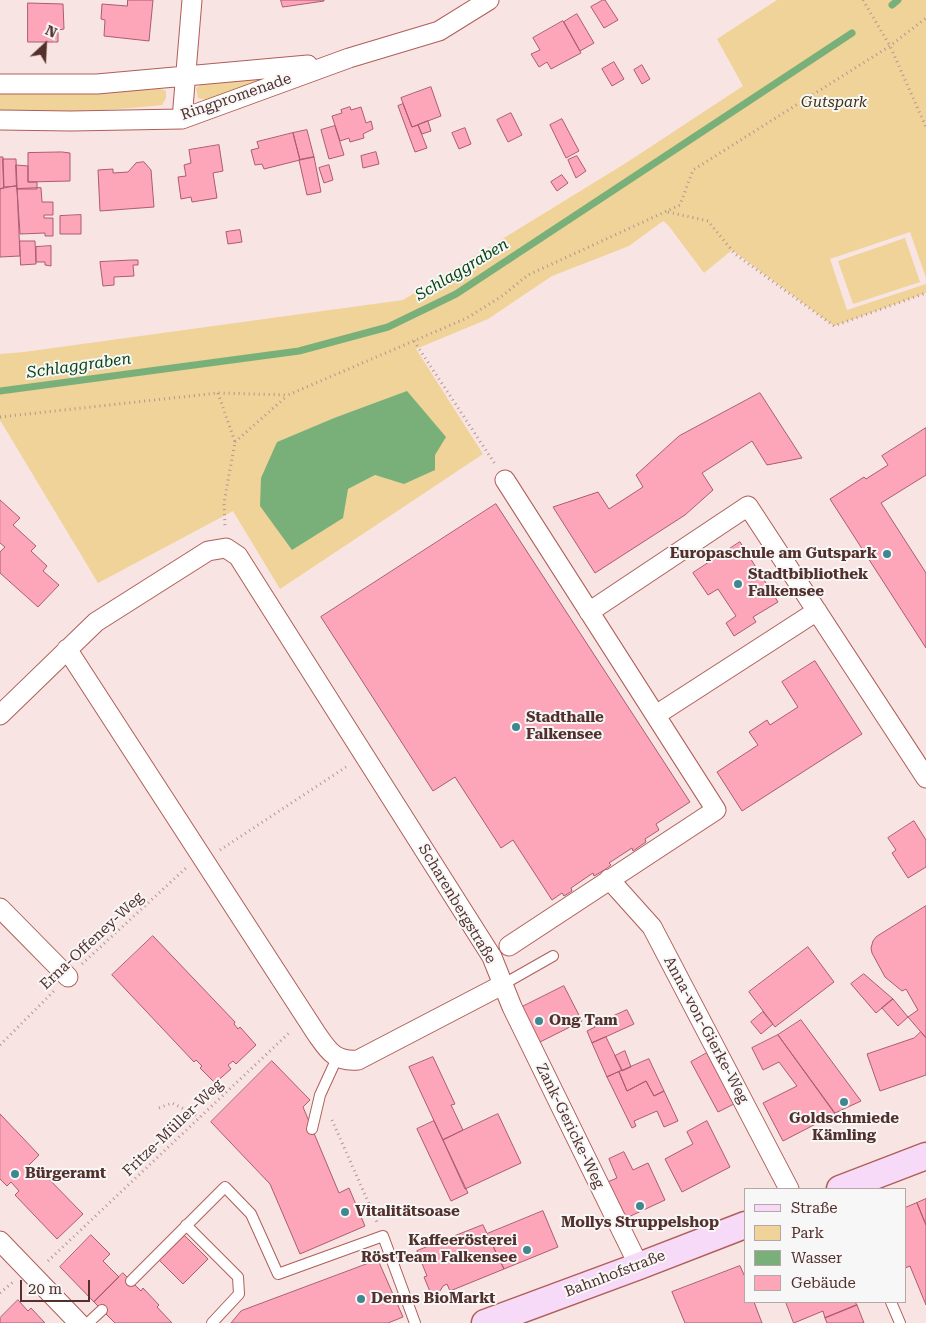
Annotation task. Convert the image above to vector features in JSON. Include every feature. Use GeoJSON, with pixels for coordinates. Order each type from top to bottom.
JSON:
{"type":"FeatureCollection","features":[{"type":"Feature","properties":{"kind":"street"},"geometry":{"type":"LineString","coordinates":[[182,118],[192,0]]}},
{"type":"Feature","properties":{"kind":"street","name":"Ringpromenade"},"geometry":{"type":"LineString","coordinates":[[0,120],[71,121],[182,118],[348,58],[440,31],[489,0]]}},
{"type":"Feature","properties":{"kind":"street","name":"Ringpromenade"},"geometry":{"type":"LineString","coordinates":[[0,84],[97,84],[298,66],[348,58]]}},
{"type":"Feature","properties":{"kind":"street"},"geometry":{"type":"LineString","coordinates":[[505,480],[716,810],[509,946]]}},
{"type":"Feature","properties":{"kind":"street"},"geometry":{"type":"LineString","coordinates":[[589,612],[748,506],[926,778]]}},
{"type":"Feature","properties":{"kind":"street"},"geometry":{"type":"LineString","coordinates":[[0,715],[96,622],[208,551],[226,548]]}},
{"type":"Feature","properties":{"kind":"street","name":"Scharenbergstraße"},"geometry":{"type":"LineString","coordinates":[[226,548],[238,556],[492,957],[502,985]]}},
{"type":"Feature","properties":{"kind":"street"},"geometry":{"type":"LineString","coordinates":[[656,715],[817,611]]}},
{"type":"Feature","properties":{"kind":"street"},"geometry":{"type":"LineString","coordinates":[[67,650],[306,1017],[328,1050],[337,1058],[348,1061],[358,1060],[502,985]]}},
{"type":"Feature","properties":{"kind":"street","name":"Anna-von-Gierke-Weg"},"geometry":{"type":"LineString","coordinates":[[610,879],[652,928],[788,1188]]}},
{"type":"Feature","properties":{"kind":"street"},"geometry":{"type":"LineString","coordinates":[[0,908],[68,977]]}},
{"type":"Feature","properties":{"kind":"street","name":"Zank-Gericke-Weg"},"geometry":{"type":"LineString","coordinates":[[502,985],[639,1266]]}},
{"type":"Feature","properties":{"kind":"street"},"geometry":{"type":"LineString","coordinates":[[843,1188],[926,1156]]}},
{"type":"Feature","properties":{"kind":"street","name":"Bahnhofstraße"},"geometry":{"type":"LineString","coordinates":[[485,1323],[744,1225]]}},
{"type":"Feature","properties":{"kind":"street"},"geometry":{"type":"LineString","coordinates":[[0,1241],[79,1323]]}},
{"type":"Feature","properties":{"kind":"lane"},"geometry":{"type":"LineString","coordinates":[[502,985],[553,956]]}},
{"type":"Feature","properties":{"kind":"lane"},"geometry":{"type":"LineString","coordinates":[[312,1129],[320,1095],[337,1058]]}},
{"type":"Feature","properties":{"kind":"lane"},"geometry":{"type":"LineString","coordinates":[[131,1280],[225,1187],[251,1214],[278,1274],[383,1236],[415,1323]]}},
{"type":"Feature","properties":{"kind":"lane"},"geometry":{"type":"LineString","coordinates":[[186,1225],[238,1277],[239,1294],[212,1323]]}},
{"type":"Feature","properties":{"kind":"lane"},"geometry":{"type":"LineString","coordinates":[[891,1303],[900,1323]]}},
{"type":"Feature","properties":{"kind":"lane"},"geometry":{"type":"LineString","coordinates":[[88,1323],[102,1310]]}},
{"type":"Feature","properties":{"kind":"path"},"geometry":{"type":"LineString","coordinates":[[863,0],[890,46],[926,126]]}},
{"type":"Feature","properties":{"kind":"path"},"geometry":{"type":"LineString","coordinates":[[235,442],[288,395],[467,318],[502,296],[528,275],[680,205],[693,170],[890,46],[926,18]]}},
{"type":"Feature","properties":{"kind":"path"},"geometry":{"type":"LineString","coordinates":[[668,212],[708,220],[735,254],[834,326],[926,293]]}},
{"type":"Feature","properties":{"kind":"path"},"geometry":{"type":"LineString","coordinates":[[414,342],[505,480]]}},
{"type":"Feature","properties":{"kind":"path"},"geometry":{"type":"LineString","coordinates":[[0,417],[218,394],[288,395]]}},
{"type":"Feature","properties":{"kind":"path"},"geometry":{"type":"LineString","coordinates":[[218,394],[235,442],[224,503],[226,548]]}},
{"type":"Feature","properties":{"kind":"path","name":"Erna-Offeney-Weg"},"geometry":{"type":"LineString","coordinates":[[0,1045],[68,977],[189,865],[217,852],[364,756]]}},
{"type":"Feature","properties":{"kind":"path","name":"Fritze-Müller-Weg"},"geometry":{"type":"LineString","coordinates":[[33,1275],[306,1017]]}},
{"type":"Feature","properties":{"kind":"path"},"geometry":{"type":"LineString","coordinates":[[320,1095],[383,1236]]}},
{"type":"Feature","properties":{"kind":"path"},"geometry":{"type":"LineString","coordinates":[[159,1108],[172,1103],[200,1117]]}},
{"type":"Feature","properties":{"kind":"green space","name":"Gutspark"},"geometry":{"type":"Polygon","coordinates":[[[777,0],[926,0],[926,278],[910,232],[830,259],[847,310],[926,284],[926,293],[834,326],[732,250],[704,273],[663,221],[629,246],[552,276],[488,319],[416,349],[483,454],[280,589],[233,511],[98,583],[0,420],[0,354],[403,300],[626,163],[743,86],[717,39],[777,0]],[[407,392],[334,418],[277,442],[348,489],[375,475],[404,483],[407,392]]]}},
{"type":"Feature","properties":{"kind":"green space"},"geometry":{"type":"Polygon","coordinates":[[[276,74],[210,101],[198,98],[196,88],[204,83],[276,74]]]}},
{"type":"Feature","properties":{"kind":"green space"},"geometry":{"type":"Polygon","coordinates":[[[158,88],[166,91],[166,98],[162,105],[81,111],[0,110],[0,92],[92,94],[158,88]]]}},
{"type":"Feature","properties":{"kind":"green space"},"geometry":{"type":"Polygon","coordinates":[[[905,238],[920,282],[853,304],[838,261],[905,238]]]}},
{"type":"Feature","properties":{"kind":"water"},"geometry":{"type":"Polygon","coordinates":[[[407,391],[446,437],[435,455],[435,470],[404,484],[375,475],[348,489],[343,518],[292,550],[260,506],[261,478],[277,442],[334,418],[407,391]]]}},
{"type":"Feature","properties":{"kind":"building"},"geometry":{"type":"Polygon","coordinates":[[[128,0],[153,0],[149,41],[104,36],[105,20],[101,19],[102,4],[127,6],[128,0]]]}},
{"type":"Feature","properties":{"kind":"building"},"geometry":{"type":"Polygon","coordinates":[[[281,0],[324,0],[324,1],[283,7],[281,0]]]}},
{"type":"Feature","properties":{"kind":"building"},"geometry":{"type":"Polygon","coordinates":[[[605,0],[618,20],[604,28],[591,7],[605,0]]]}},
{"type":"Feature","properties":{"kind":"building"},"geometry":{"type":"Polygon","coordinates":[[[28,3],[63,4],[64,29],[58,30],[58,42],[28,42],[28,3]]]}},
{"type":"Feature","properties":{"kind":"building"},"geometry":{"type":"Polygon","coordinates":[[[577,14],[594,43],[580,51],[564,22],[577,14]]]}},
{"type":"Feature","properties":{"kind":"building"},"geometry":{"type":"Polygon","coordinates":[[[563,21],[581,53],[551,69],[547,62],[539,67],[531,54],[540,50],[533,38],[563,21]]]}},
{"type":"Feature","properties":{"kind":"building"},"geometry":{"type":"Polygon","coordinates":[[[614,62],[624,79],[612,86],[602,69],[614,62]]]}},
{"type":"Feature","properties":{"kind":"building"},"geometry":{"type":"Polygon","coordinates":[[[642,65],[650,79],[642,84],[634,70],[642,65]]]}},
{"type":"Feature","properties":{"kind":"building"},"geometry":{"type":"Polygon","coordinates":[[[431,87],[441,116],[412,127],[401,98],[431,87]]]}},
{"type":"Feature","properties":{"kind":"building"},"geometry":{"type":"Polygon","coordinates":[[[403,104],[412,127],[418,125],[427,148],[415,152],[398,106],[403,104]]]}},
{"type":"Feature","properties":{"kind":"building"},"geometry":{"type":"Polygon","coordinates":[[[350,107],[351,110],[361,107],[366,123],[371,121],[373,129],[363,134],[364,138],[350,142],[349,138],[340,141],[332,116],[342,113],[341,110],[350,107]]]}},
{"type":"Feature","properties":{"kind":"building"},"geometry":{"type":"Polygon","coordinates":[[[511,113],[522,135],[508,142],[497,120],[511,113]]]}},
{"type":"Feature","properties":{"kind":"building"},"geometry":{"type":"Polygon","coordinates":[[[562,119],[579,151],[566,158],[550,125],[562,119]]]}},
{"type":"Feature","properties":{"kind":"building"},"geometry":{"type":"Polygon","coordinates":[[[428,121],[431,131],[422,134],[418,125],[428,121]]]}},
{"type":"Feature","properties":{"kind":"building"},"geometry":{"type":"Polygon","coordinates":[[[335,126],[344,155],[329,159],[321,130],[335,126]]]}},
{"type":"Feature","properties":{"kind":"building"},"geometry":{"type":"Polygon","coordinates":[[[465,128],[471,144],[459,149],[452,133],[465,128]]]}},
{"type":"Feature","properties":{"kind":"building"},"geometry":{"type":"Polygon","coordinates":[[[307,130],[314,157],[300,160],[293,133],[307,130]]]}},
{"type":"Feature","properties":{"kind":"building"},"geometry":{"type":"Polygon","coordinates":[[[293,133],[300,160],[264,169],[262,164],[255,165],[251,150],[259,148],[257,142],[293,133]]]}},
{"type":"Feature","properties":{"kind":"building"},"geometry":{"type":"Polygon","coordinates":[[[219,145],[223,171],[213,173],[217,198],[192,202],[191,197],[181,199],[178,177],[186,176],[184,165],[191,163],[189,150],[219,145]]]}},
{"type":"Feature","properties":{"kind":"building"},"geometry":{"type":"Polygon","coordinates":[[[376,152],[379,164],[363,168],[361,156],[376,152]]]}},
{"type":"Feature","properties":{"kind":"building"},"geometry":{"type":"Polygon","coordinates":[[[28,153],[70,153],[70,181],[28,182],[28,153]]]}},
{"type":"Feature","properties":{"kind":"building"},"geometry":{"type":"Polygon","coordinates":[[[577,156],[586,171],[576,178],[568,160],[577,156]]]}},
{"type":"Feature","properties":{"kind":"building"},"geometry":{"type":"Polygon","coordinates":[[[0,157],[3,157],[4,188],[0,189],[0,157]]]}},
{"type":"Feature","properties":{"kind":"building"},"geometry":{"type":"Polygon","coordinates":[[[314,157],[321,192],[307,195],[299,160],[314,157]]]}},
{"type":"Feature","properties":{"kind":"building"},"geometry":{"type":"Polygon","coordinates":[[[3,159],[16,159],[17,186],[4,187],[3,159]]]}},
{"type":"Feature","properties":{"kind":"building"},"geometry":{"type":"Polygon","coordinates":[[[144,162],[151,170],[154,207],[100,211],[98,170],[113,169],[113,173],[128,172],[136,163],[144,162]]]}},
{"type":"Feature","properties":{"kind":"building"},"geometry":{"type":"Polygon","coordinates":[[[16,165],[28,166],[28,182],[37,182],[37,189],[17,189],[16,165]]]}},
{"type":"Feature","properties":{"kind":"building"},"geometry":{"type":"Polygon","coordinates":[[[329,165],[333,180],[324,183],[319,168],[329,165]]]}},
{"type":"Feature","properties":{"kind":"building"},"geometry":{"type":"Polygon","coordinates":[[[562,175],[568,183],[557,191],[551,182],[562,175]]]}},
{"type":"Feature","properties":{"kind":"building"},"geometry":{"type":"Polygon","coordinates":[[[17,186],[20,256],[0,257],[0,189],[17,186]]]}},
{"type":"Feature","properties":{"kind":"building"},"geometry":{"type":"Polygon","coordinates":[[[41,188],[42,202],[53,202],[53,215],[44,215],[44,218],[53,218],[53,236],[45,236],[45,233],[20,234],[17,189],[41,188]]]}},
{"type":"Feature","properties":{"kind":"building"},"geometry":{"type":"Polygon","coordinates":[[[81,215],[81,234],[60,234],[60,216],[81,215]]]}},
{"type":"Feature","properties":{"kind":"building"},"geometry":{"type":"Polygon","coordinates":[[[240,230],[242,242],[228,244],[226,232],[240,230]]]}},
{"type":"Feature","properties":{"kind":"building"},"geometry":{"type":"Polygon","coordinates":[[[20,241],[35,241],[36,264],[21,265],[20,241]]]}},
{"type":"Feature","properties":{"kind":"building"},"geometry":{"type":"Polygon","coordinates":[[[51,246],[51,266],[45,265],[45,262],[36,262],[36,247],[51,246]]]}},
{"type":"Feature","properties":{"kind":"building"},"geometry":{"type":"Polygon","coordinates":[[[138,260],[138,265],[133,265],[134,276],[114,277],[114,285],[103,286],[100,262],[138,260]]]}},
{"type":"Feature","properties":{"kind":"building"},"geometry":{"type":"Polygon","coordinates":[[[760,393],[802,458],[767,465],[752,441],[702,473],[713,490],[685,515],[595,573],[553,507],[598,492],[609,509],[643,487],[636,475],[679,436],[760,393]]]}},
{"type":"Feature","properties":{"kind":"building"},"geometry":{"type":"Polygon","coordinates":[[[926,428],[926,475],[881,503],[926,573],[926,648],[830,499],[864,477],[866,479],[888,465],[882,456],[926,428]]]}},
{"type":"Feature","properties":{"kind":"building"},"geometry":{"type":"Polygon","coordinates":[[[0,500],[20,518],[13,525],[36,546],[31,551],[47,566],[43,571],[59,585],[38,607],[0,573],[0,552],[5,547],[0,543],[0,500]]]}},
{"type":"Feature","properties":{"kind":"building","name":"Stadthalle Falkensee"},"geometry":{"type":"Polygon","coordinates":[[[496,504],[690,802],[656,824],[659,830],[645,839],[646,842],[633,851],[632,848],[609,863],[611,865],[594,876],[593,873],[571,888],[572,891],[564,896],[562,893],[552,900],[513,840],[501,848],[455,777],[433,791],[321,617],[496,504]]]}},
{"type":"Feature","properties":{"kind":"building"},"geometry":{"type":"Polygon","coordinates":[[[740,542],[778,602],[753,617],[756,622],[734,636],[726,623],[736,616],[718,589],[708,595],[693,573],[740,542]]]}},
{"type":"Feature","properties":{"kind":"building"},"geometry":{"type":"Polygon","coordinates":[[[815,661],[862,734],[742,811],[717,772],[758,745],[749,732],[767,720],[770,725],[798,707],[782,682],[815,661]]]}},
{"type":"Feature","properties":{"kind":"building"},"geometry":{"type":"Polygon","coordinates":[[[914,821],[926,840],[926,867],[908,878],[892,853],[896,850],[888,838],[914,821]]]}},
{"type":"Feature","properties":{"kind":"building"},"geometry":{"type":"Polygon","coordinates":[[[926,906],[926,1038],[908,1017],[918,1010],[906,989],[902,991],[885,977],[871,948],[876,937],[926,906]]]}},
{"type":"Feature","properties":{"kind":"building"},"geometry":{"type":"Polygon","coordinates":[[[153,936],[235,1022],[234,1024],[238,1029],[240,1027],[256,1045],[236,1064],[233,1061],[228,1065],[231,1069],[215,1083],[200,1068],[202,1066],[196,1060],[194,1062],[112,975],[153,936]]]}},
{"type":"Feature","properties":{"kind":"building"},"geometry":{"type":"Polygon","coordinates":[[[808,947],[834,982],[775,1027],[749,992],[808,947]]]}},
{"type":"Feature","properties":{"kind":"building"},"geometry":{"type":"Polygon","coordinates":[[[864,974],[893,999],[876,1013],[851,984],[864,974]]]}},
{"type":"Feature","properties":{"kind":"building"},"geometry":{"type":"Polygon","coordinates":[[[564,986],[582,1021],[538,1043],[520,1008],[564,986]]]}},
{"type":"Feature","properties":{"kind":"building"},"geometry":{"type":"Polygon","coordinates":[[[893,999],[908,1017],[898,1026],[882,1008],[893,999]]]}},
{"type":"Feature","properties":{"kind":"building"},"geometry":{"type":"Polygon","coordinates":[[[627,1010],[634,1024],[592,1043],[587,1031],[595,1027],[594,1025],[627,1010]]]}},
{"type":"Feature","properties":{"kind":"building"},"geometry":{"type":"Polygon","coordinates":[[[763,1012],[773,1024],[761,1034],[751,1022],[763,1012]]]}},
{"type":"Feature","properties":{"kind":"building"},"geometry":{"type":"Polygon","coordinates":[[[801,1020],[861,1101],[835,1113],[778,1035],[801,1020]]]}},
{"type":"Feature","properties":{"kind":"building"},"geometry":{"type":"Polygon","coordinates":[[[921,1032],[926,1038],[926,1075],[880,1091],[867,1054],[914,1038],[921,1032]]]}},
{"type":"Feature","properties":{"kind":"building"},"geometry":{"type":"Polygon","coordinates":[[[778,1035],[835,1114],[783,1141],[763,1103],[797,1086],[779,1062],[763,1070],[752,1048],[778,1035]]]}},
{"type":"Feature","properties":{"kind":"building"},"geometry":{"type":"Polygon","coordinates":[[[606,1037],[622,1070],[607,1077],[592,1043],[606,1037]]]}},
{"type":"Feature","properties":{"kind":"building"},"geometry":{"type":"Polygon","coordinates":[[[625,1051],[631,1067],[622,1071],[615,1056],[625,1051]]]}},
{"type":"Feature","properties":{"kind":"building"},"geometry":{"type":"Polygon","coordinates":[[[707,1053],[734,1104],[718,1112],[691,1062],[707,1053]]]}},
{"type":"Feature","properties":{"kind":"building"},"geometry":{"type":"Polygon","coordinates":[[[433,1057],[455,1104],[451,1105],[463,1130],[443,1140],[409,1067],[433,1057]]]}},
{"type":"Feature","properties":{"kind":"building"},"geometry":{"type":"Polygon","coordinates":[[[649,1059],[664,1091],[654,1096],[646,1081],[627,1091],[619,1072],[649,1059]]]}},
{"type":"Feature","properties":{"kind":"building"},"geometry":{"type":"Polygon","coordinates":[[[272,1061],[310,1100],[303,1107],[339,1193],[349,1188],[365,1226],[300,1254],[270,1184],[211,1122],[272,1061]]]}},
{"type":"Feature","properties":{"kind":"building"},"geometry":{"type":"Polygon","coordinates":[[[619,1072],[627,1091],[646,1081],[654,1096],[664,1091],[678,1121],[664,1127],[657,1111],[634,1121],[636,1126],[632,1128],[607,1077],[619,1072]]]}},
{"type":"Feature","properties":{"kind":"building","name":"Bürgeramt"},"geometry":{"type":"Polygon","coordinates":[[[0,1114],[39,1155],[25,1169],[33,1177],[41,1171],[83,1214],[57,1239],[15,1195],[19,1191],[11,1182],[7,1186],[0,1179],[0,1114]]]}},
{"type":"Feature","properties":{"kind":"building"},"geometry":{"type":"Polygon","coordinates":[[[498,1114],[521,1163],[465,1189],[443,1140],[498,1114]]]}},
{"type":"Feature","properties":{"kind":"building"},"geometry":{"type":"Polygon","coordinates":[[[434,1121],[468,1193],[451,1201],[417,1129],[434,1121]]]}},
{"type":"Feature","properties":{"kind":"building"},"geometry":{"type":"Polygon","coordinates":[[[707,1121],[730,1167],[682,1192],[665,1159],[693,1144],[687,1132],[707,1121]]]}},
{"type":"Feature","properties":{"kind":"building"},"geometry":{"type":"Polygon","coordinates":[[[624,1152],[633,1170],[648,1163],[665,1200],[622,1220],[605,1183],[617,1178],[609,1159],[624,1152]]]}},
{"type":"Feature","properties":{"kind":"building"},"geometry":{"type":"Polygon","coordinates":[[[926,1199],[926,1225],[917,1203],[926,1199]]]}},
{"type":"Feature","properties":{"kind":"building"},"geometry":{"type":"Polygon","coordinates":[[[917,1203],[926,1225],[926,1305],[910,1266],[906,1268],[906,1208],[917,1203]]]}},
{"type":"Feature","properties":{"kind":"building"},"geometry":{"type":"Polygon","coordinates":[[[543,1211],[558,1247],[504,1269],[487,1234],[543,1211]]]}},
{"type":"Feature","properties":{"kind":"building"},"geometry":{"type":"Polygon","coordinates":[[[483,1225],[504,1269],[450,1291],[447,1284],[440,1291],[431,1294],[424,1277],[427,1276],[417,1251],[483,1225]]]}},
{"type":"Feature","properties":{"kind":"building"},"geometry":{"type":"Polygon","coordinates":[[[183,1234],[208,1259],[183,1284],[158,1259],[183,1234]]]}},
{"type":"Feature","properties":{"kind":"building"},"geometry":{"type":"Polygon","coordinates":[[[91,1235],[110,1254],[103,1261],[119,1277],[94,1302],[60,1267],[91,1235]]]}},
{"type":"Feature","properties":{"kind":"building"},"geometry":{"type":"Polygon","coordinates":[[[378,1260],[403,1317],[388,1323],[231,1323],[241,1311],[378,1260]]]}},
{"type":"Feature","properties":{"kind":"building"},"geometry":{"type":"Polygon","coordinates":[[[740,1266],[744,1275],[744,1303],[754,1303],[762,1323],[685,1323],[672,1292],[740,1266]]]}},
{"type":"Feature","properties":{"kind":"building"},"geometry":{"type":"Polygon","coordinates":[[[123,1273],[141,1291],[143,1288],[172,1323],[115,1323],[94,1302],[123,1273]]]}},
{"type":"Feature","properties":{"kind":"building"},"geometry":{"type":"Polygon","coordinates":[[[18,1300],[28,1311],[31,1308],[45,1323],[0,1323],[0,1318],[18,1300]]]}},
{"type":"Feature","properties":{"kind":"building"},"geometry":{"type":"Polygon","coordinates":[[[786,1303],[856,1303],[857,1305],[825,1318],[823,1311],[794,1323],[786,1303]]]}},
{"type":"Feature","properties":{"kind":"building"},"geometry":{"type":"Polygon","coordinates":[[[857,1305],[864,1323],[827,1323],[825,1318],[857,1305]]]}},
{"type":"Feature","properties":{"kind":"waterway","name":"Schlaggraben"},"geometry":{"type":"LineString","coordinates":[[892,5],[898,0]]}},
{"type":"Feature","properties":{"kind":"waterway","name":"Schlaggraben"},"geometry":{"type":"LineString","coordinates":[[0,391],[299,351],[388,327],[456,294],[852,33]]}},
{"type":"Feature","properties":{"kind":"place","name":"Europaschule am Gutspark"},"geometry":{"type":"Point","coordinates":[887,554]}},
{"type":"Feature","properties":{"kind":"place","name":"Stadtbibliothek Falkensee"},"geometry":{"type":"Point","coordinates":[738,584]}},
{"type":"Feature","properties":{"kind":"place","name":"Stadthalle Falkensee"},"geometry":{"type":"Point","coordinates":[516,727]}},
{"type":"Feature","properties":{"kind":"place","name":"Ong Tam"},"geometry":{"type":"Point","coordinates":[539,1021]}},
{"type":"Feature","properties":{"kind":"place","name":"Goldschmiede Kämling"},"geometry":{"type":"Point","coordinates":[844,1102]}},
{"type":"Feature","properties":{"kind":"place","name":"Bürgeramt"},"geometry":{"type":"Point","coordinates":[15,1174]}},
{"type":"Feature","properties":{"kind":"place","name":"Mollys Struppelshop"},"geometry":{"type":"Point","coordinates":[640,1206]}},
{"type":"Feature","properties":{"kind":"place","name":"Vitalitätsoase"},"geometry":{"type":"Point","coordinates":[345,1212]}},
{"type":"Feature","properties":{"kind":"place","name":"Kaffeerösterei RöstTeam Falkensee"},"geometry":{"type":"Point","coordinates":[527,1250]}},
{"type":"Feature","properties":{"kind":"place","name":"Denns BioMarkt"},"geometry":{"type":"Point","coordinates":[361,1299]}}]}
